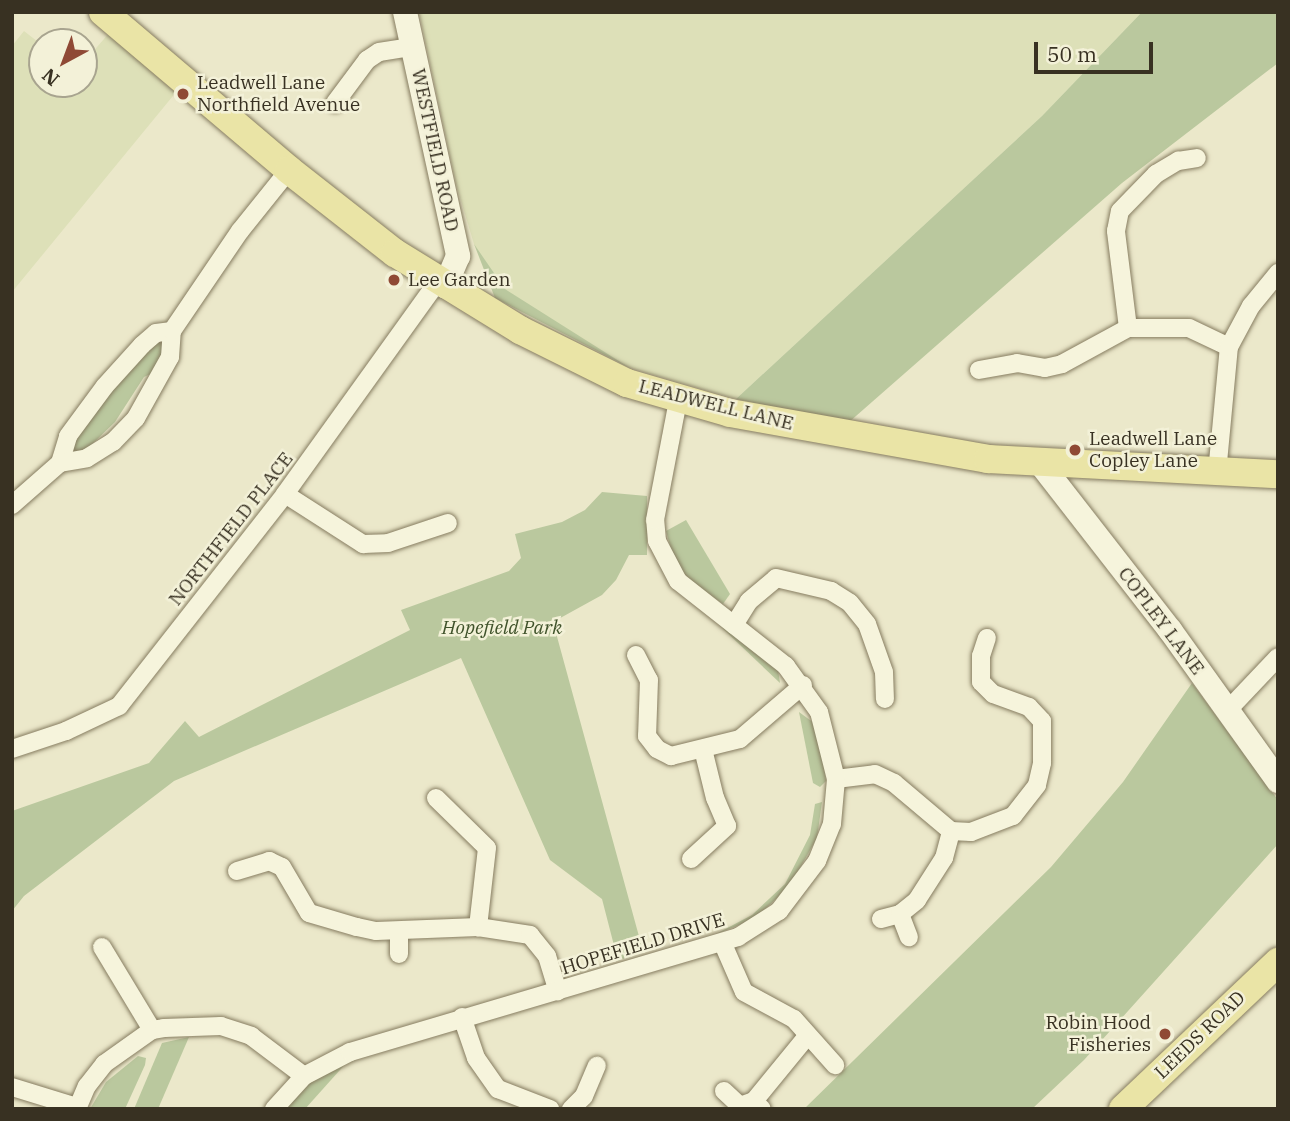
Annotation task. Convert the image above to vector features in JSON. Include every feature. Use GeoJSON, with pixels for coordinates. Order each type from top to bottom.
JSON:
{"type":"FeatureCollection","features":[{"type":"Feature","properties":{"kind":"main road","name":"LEADWELL LANE"},"geometry":{"type":"LineString","coordinates":[[103,12],[289,170],[442,283],[577,361],[678,400],[883,442],[1040,463],[1278,474]]}},
{"type":"Feature","properties":{"kind":"main road","name":"LEEDS ROAD"},"geometry":{"type":"LineString","coordinates":[[1123,1109],[1278,962]]}},
{"type":"Feature","properties":{"kind":"street","name":"WESTFIELD ROAD"},"geometry":{"type":"LineString","coordinates":[[405,12],[458,256],[442,283]]}},
{"type":"Feature","properties":{"kind":"street"},"geometry":{"type":"LineString","coordinates":[[335,103],[367,60],[379,52],[412,47]]}},
{"type":"Feature","properties":{"kind":"street"},"geometry":{"type":"LineString","coordinates":[[1128,328],[1116,231],[1120,211],[1156,174],[1178,161],[1197,158]]}},
{"type":"Feature","properties":{"kind":"street"},"geometry":{"type":"LineString","coordinates":[[12,505],[60,463],[87,458],[113,442],[136,418],[170,357],[172,331],[240,231],[289,170]]}},
{"type":"Feature","properties":{"kind":"street"},"geometry":{"type":"LineString","coordinates":[[1217,473],[1229,347],[1251,306],[1278,273]]}},
{"type":"Feature","properties":{"kind":"street","name":"NORTHFIELD PLACE"},"geometry":{"type":"LineString","coordinates":[[12,749],[66,731],[118,706],[285,494],[442,283]]}},
{"type":"Feature","properties":{"kind":"street"},"geometry":{"type":"LineString","coordinates":[[979,370],[1017,363],[1045,368],[1062,364],[1128,328],[1189,328],[1229,347]]}},
{"type":"Feature","properties":{"kind":"street"},"geometry":{"type":"LineString","coordinates":[[60,463],[68,436],[105,386],[156,333],[172,331]]}},
{"type":"Feature","properties":{"kind":"street","name":"HOPEFIELD DRIVE"},"geometry":{"type":"LineString","coordinates":[[274,1109],[304,1076],[350,1052],[463,1017],[723,944],[769,918],[808,877],[827,842],[836,779],[829,738],[803,685],[678,581],[657,541],[655,520],[678,400]]}},
{"type":"Feature","properties":{"kind":"street","name":"COPLEY LANE"},"geometry":{"type":"LineString","coordinates":[[1040,463],[1170,630],[1278,782]]}},
{"type":"Feature","properties":{"kind":"street"},"geometry":{"type":"LineString","coordinates":[[285,494],[363,544],[388,543],[448,523]]}},
{"type":"Feature","properties":{"kind":"street"},"geometry":{"type":"LineString","coordinates":[[734,625],[748,601],[776,578],[813,584],[850,603],[867,624],[892,669],[885,699]]}},
{"type":"Feature","properties":{"kind":"street"},"geometry":{"type":"LineString","coordinates":[[836,779],[875,774],[894,783],[951,831],[971,832],[1013,816],[1037,785],[1042,763],[1042,721],[1037,712],[993,694],[981,682],[981,656],[987,638]]}},
{"type":"Feature","properties":{"kind":"street"},"geometry":{"type":"LineString","coordinates":[[635,655],[649,680],[647,736],[657,750],[671,756],[740,739],[803,685]]}},
{"type":"Feature","properties":{"kind":"street"},"geometry":{"type":"LineString","coordinates":[[1227,710],[1278,657]]}},
{"type":"Feature","properties":{"kind":"street"},"geometry":{"type":"LineString","coordinates":[[691,859],[727,826],[712,788],[703,749]]}},
{"type":"Feature","properties":{"kind":"street"},"geometry":{"type":"LineString","coordinates":[[436,798],[487,848],[478,928]]}},
{"type":"Feature","properties":{"kind":"street"},"geometry":{"type":"LineString","coordinates":[[881,919],[900,914],[934,876],[951,831]]}},
{"type":"Feature","properties":{"kind":"street"},"geometry":{"type":"LineString","coordinates":[[237,871],[269,861],[292,879],[302,906],[309,913],[376,931],[478,928],[530,935],[547,957],[558,991]]}},
{"type":"Feature","properties":{"kind":"street"},"geometry":{"type":"LineString","coordinates":[[900,914],[909,937]]}},
{"type":"Feature","properties":{"kind":"street"},"geometry":{"type":"LineString","coordinates":[[399,931],[400,954]]}},
{"type":"Feature","properties":{"kind":"street"},"geometry":{"type":"LineString","coordinates":[[723,944],[744,992],[776,1006],[808,1035],[835,1065]]}},
{"type":"Feature","properties":{"kind":"street"},"geometry":{"type":"LineString","coordinates":[[102,947],[152,1030]]}},
{"type":"Feature","properties":{"kind":"street"},"geometry":{"type":"LineString","coordinates":[[463,1017],[476,1058],[498,1089],[550,1109]]}},
{"type":"Feature","properties":{"kind":"street"},"geometry":{"type":"LineString","coordinates":[[12,1087],[77,1108],[104,1064],[152,1030],[221,1026],[251,1036],[304,1076]]}},
{"type":"Feature","properties":{"kind":"street"},"geometry":{"type":"LineString","coordinates":[[727,1101],[740,1105],[758,1105],[808,1035]]}},
{"type":"Feature","properties":{"kind":"street"},"geometry":{"type":"LineString","coordinates":[[571,1109],[584,1096],[597,1066]]}},
{"type":"Feature","properties":{"kind":"green space"},"geometry":{"type":"Polygon","coordinates":[[[419,12],[1142,12],[1042,116],[736,399],[630,368],[537,312],[505,289],[488,269],[474,244],[456,184],[419,12]]]}},
{"type":"Feature","properties":{"kind":"green space"},"geometry":{"type":"Polygon","coordinates":[[[1142,12],[1278,12],[1278,63],[1122,183],[848,423],[736,399],[1042,116],[1142,12]]]}},
{"type":"Feature","properties":{"kind":"green space"},"geometry":{"type":"Polygon","coordinates":[[[24,31],[28,34],[28,98],[98,98],[98,46],[110,32],[177,91],[12,292],[12,46],[24,31]]]}},
{"type":"Feature","properties":{"kind":"green space"},"geometry":{"type":"Polygon","coordinates":[[[474,244],[505,289],[630,368],[495,298],[474,244]]]}},
{"type":"Feature","properties":{"kind":"green space"},"geometry":{"type":"Polygon","coordinates":[[[158,342],[165,345],[157,371],[144,377],[115,422],[88,448],[73,455],[70,442],[115,381],[158,342]]]}},
{"type":"Feature","properties":{"kind":"green space","name":"Hopefield Park"},"geometry":{"type":"Polygon","coordinates":[[[602,492],[647,496],[647,555],[629,555],[616,580],[602,595],[553,622],[643,951],[618,961],[602,899],[550,860],[461,658],[174,781],[24,896],[12,911],[12,811],[149,763],[185,721],[199,737],[410,630],[401,610],[509,571],[521,558],[515,534],[562,522],[585,510],[602,492]]]}},
{"type":"Feature","properties":{"kind":"green space"},"geometry":{"type":"Polygon","coordinates":[[[686,520],[730,594],[723,604],[684,576],[672,553],[666,531],[686,520]]]}},
{"type":"Feature","properties":{"kind":"green space"},"geometry":{"type":"Polygon","coordinates":[[[719,625],[766,658],[778,670],[780,683],[719,625]]]}},
{"type":"Feature","properties":{"kind":"green space"},"geometry":{"type":"Polygon","coordinates":[[[1192,683],[1278,800],[1278,844],[1084,1060],[1032,1109],[804,1109],[1051,867],[1123,782],[1192,683]]]}},
{"type":"Feature","properties":{"kind":"green space"},"geometry":{"type":"Polygon","coordinates":[[[799,712],[814,723],[821,743],[826,781],[820,787],[813,783],[799,712]]]}},
{"type":"Feature","properties":{"kind":"green space"},"geometry":{"type":"Polygon","coordinates":[[[822,802],[817,838],[789,887],[754,919],[714,935],[752,915],[785,884],[810,835],[815,804],[822,802]]]}},
{"type":"Feature","properties":{"kind":"green space"},"geometry":{"type":"Polygon","coordinates":[[[189,1037],[158,1109],[134,1109],[162,1043],[189,1037]]]}},
{"type":"Feature","properties":{"kind":"green space"},"geometry":{"type":"Polygon","coordinates":[[[138,1056],[146,1058],[145,1065],[125,1109],[90,1109],[106,1082],[138,1056]]]}},
{"type":"Feature","properties":{"kind":"green space"},"geometry":{"type":"Polygon","coordinates":[[[348,1061],[305,1109],[283,1109],[308,1084],[348,1061]]]}},
{"type":"Feature","properties":{"kind":"place","name":"Leadwell Lane Northfield Avenue"},"geometry":{"type":"Point","coordinates":[183,94]}},
{"type":"Feature","properties":{"kind":"place","name":"Lee Garden"},"geometry":{"type":"Point","coordinates":[394,280]}},
{"type":"Feature","properties":{"kind":"place","name":"Leadwell Lane Copley Lane"},"geometry":{"type":"Point","coordinates":[1075,450]}},
{"type":"Feature","properties":{"kind":"place","name":"Robin Hood Fisheries"},"geometry":{"type":"Point","coordinates":[1165,1034]}}]}
